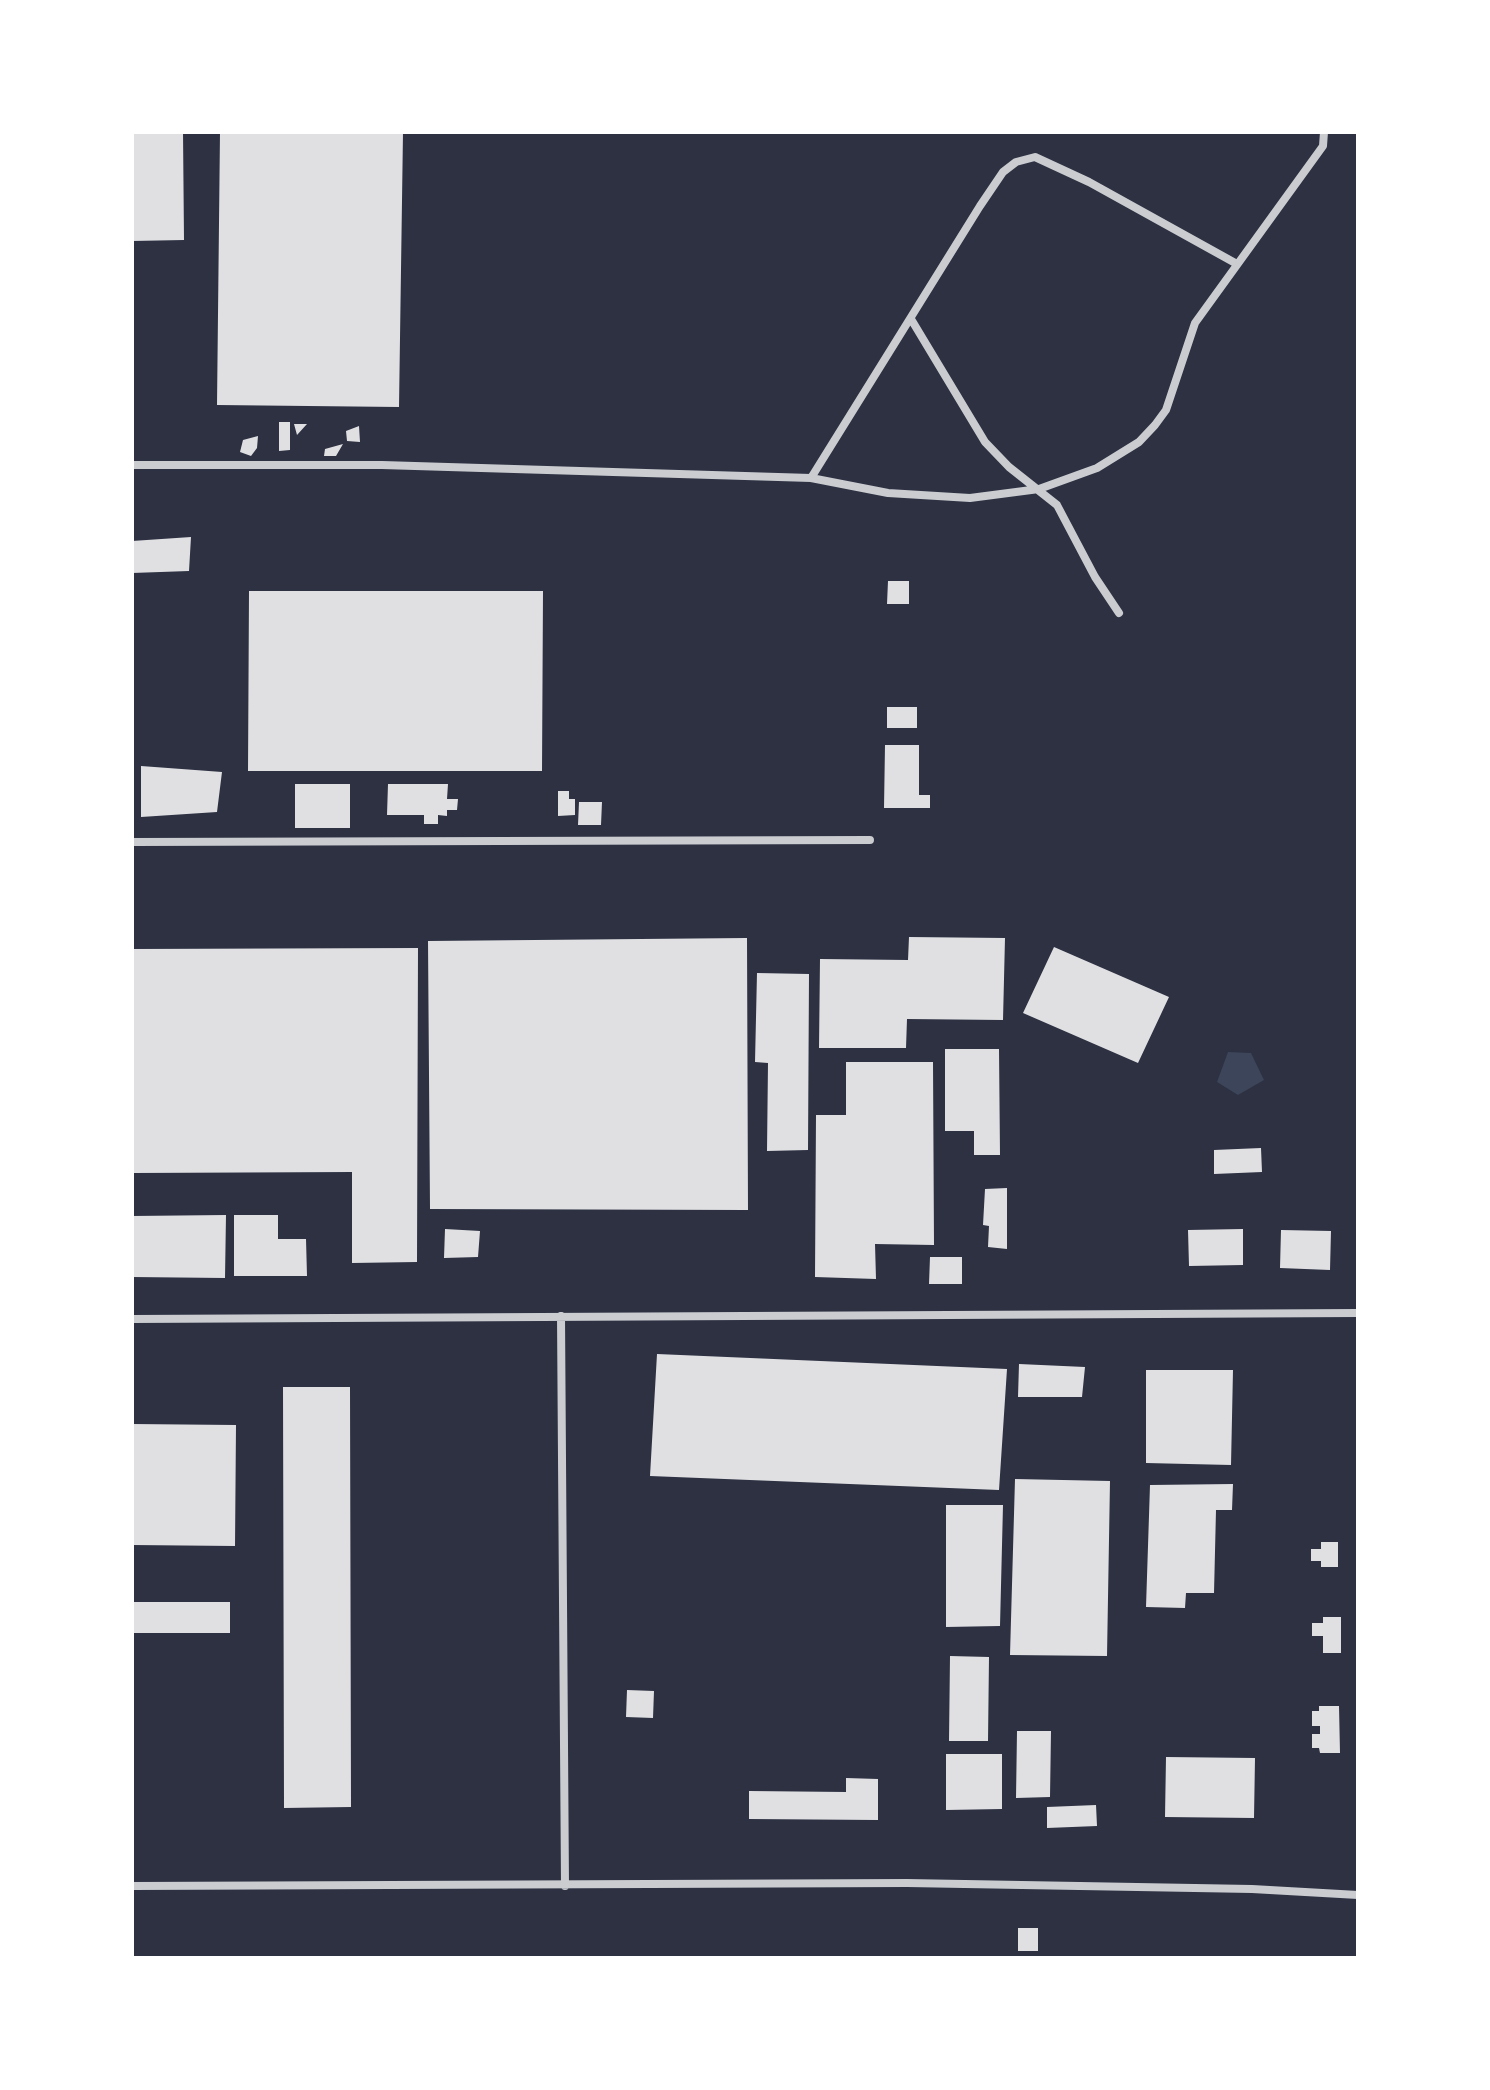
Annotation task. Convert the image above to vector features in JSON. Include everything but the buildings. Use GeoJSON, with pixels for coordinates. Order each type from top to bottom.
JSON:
{"type":"FeatureCollection","features":[{"type":"Feature","properties":{"kind":"street"},"geometry":{"type":"LineString","coordinates":[[132,465],[382,465],[811,478],[888,493],[970,498],[1039,489],[1097,468],[1139,442],[1155,425],[1166,410],[1195,323],[1323,146],[1324,132]]}},
{"type":"Feature","properties":{"kind":"street"},"geometry":{"type":"LineString","coordinates":[[811,478],[1003,172],[1016,162],[1035,157],[1089,182],[1237,264]]}},
{"type":"Feature","properties":{"kind":"street"},"geometry":{"type":"LineString","coordinates":[[911,319],[985,442],[1009,467],[1057,505],[1095,577],[1119,613]]}},
{"type":"Feature","properties":{"kind":"street"},"geometry":{"type":"LineString","coordinates":[[132,842],[870,840]]}},
{"type":"Feature","properties":{"kind":"street"},"geometry":{"type":"LineString","coordinates":[[132,1319],[1358,1313]]}},
{"type":"Feature","properties":{"kind":"street"},"geometry":{"type":"LineString","coordinates":[[561,1316],[565,1886]]}},
{"type":"Feature","properties":{"kind":"street"},"geometry":{"type":"LineString","coordinates":[[132,1886],[907,1883],[1252,1889],[1358,1895]]}},
{"type":"Feature","properties":{"kind":"shaded area"},"geometry":{"type":"Polygon","coordinates":[[[1228,1052],[1251,1053],[1264,1080],[1238,1095],[1217,1082],[1228,1052]]]}}]}
